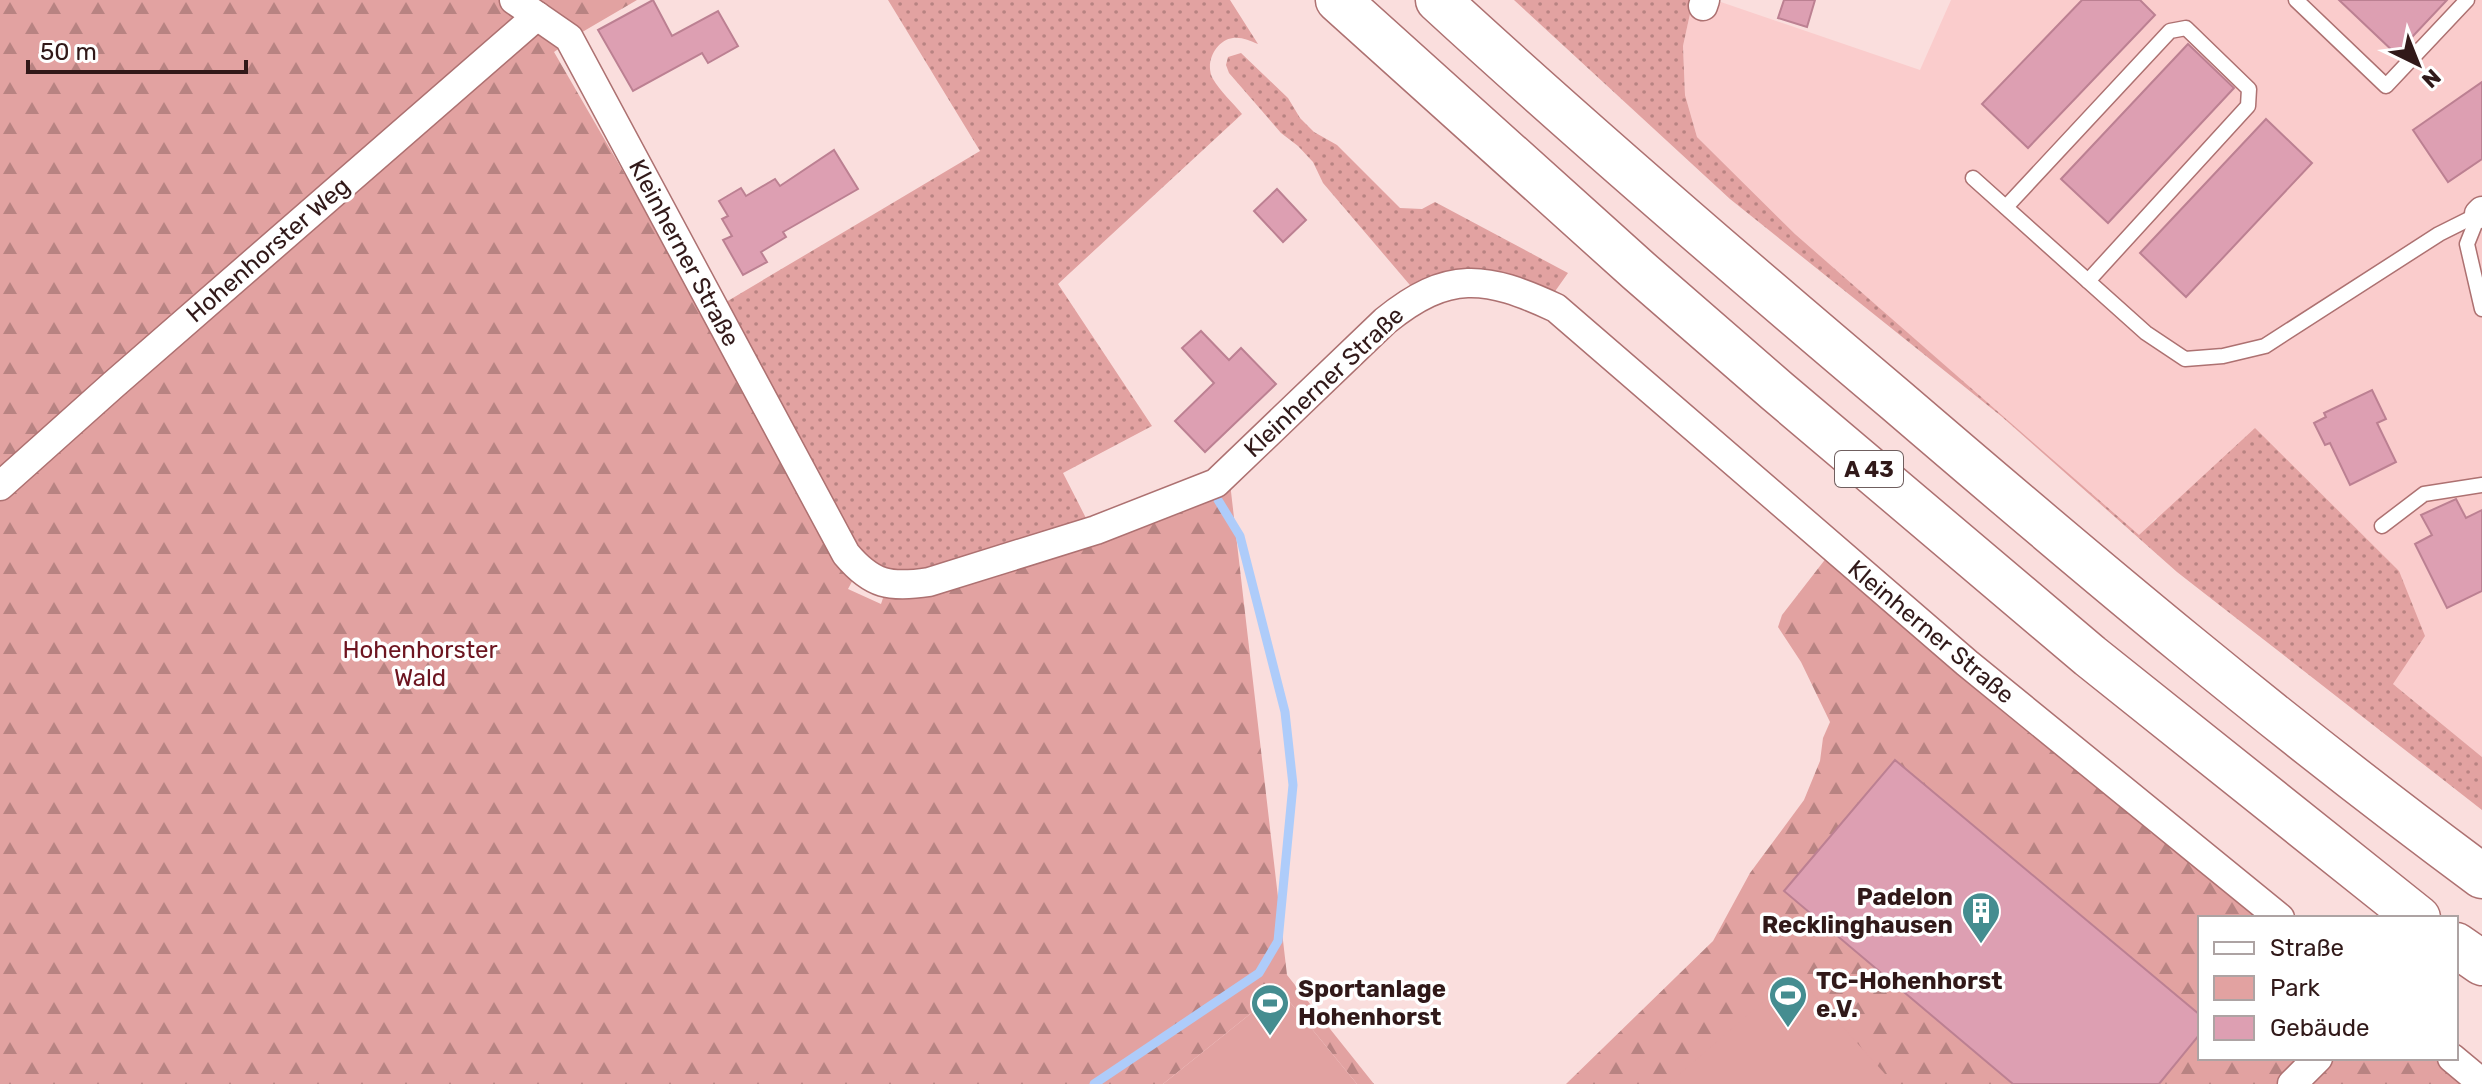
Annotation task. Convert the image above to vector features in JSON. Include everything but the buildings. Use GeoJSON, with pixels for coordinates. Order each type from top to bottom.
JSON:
{"type":"FeatureCollection","features":[{"type":"Feature","properties":{"kind":"highway","name":"A 43"},"geometry":{"type":"LineString","coordinates":[[1338,0],[1593,231],[1777,391],[2090,656],[2415,916]]}},
{"type":"Feature","properties":{"kind":"highway","name":"A 43"},"geometry":{"type":"LineString","coordinates":[[1438,0],[1806,324],[2083,561],[2377,798],[2482,876]]}},
{"type":"Feature","properties":{"kind":"highway"},"geometry":{"type":"LineString","coordinates":[[2458,946],[2482,963]]}},
{"type":"Feature","properties":{"kind":"street","name":"Hohenhorster Weg"},"geometry":{"type":"LineString","coordinates":[[0,486],[525,8]]}},
{"type":"Feature","properties":{"kind":"street","name":"Kleinherner Straße"},"geometry":{"type":"LineString","coordinates":[[525,8],[569,38],[846,554],[859,569],[878,582],[903,586],[929,582],[1096,530],[1216,483],[1385,321],[1411,300],[1434,289],[1462,284],[1482,282],[1501,286],[1556,308],[1967,663],[2278,916]]}},
{"type":"Feature","properties":{"kind":"street"},"geometry":{"type":"LineString","coordinates":[[2292,1084],[2316,1060]]}},
{"type":"Feature","properties":{"kind":"street"},"geometry":{"type":"LineString","coordinates":[[2454,1060],[2482,1083]]}},
{"type":"Feature","properties":{"kind":"lane"},"geometry":{"type":"LineString","coordinates":[[2296,0],[2386,86],[2467,0]]}},
{"type":"Feature","properties":{"kind":"lane"},"geometry":{"type":"LineString","coordinates":[[2006,207],[2170,31],[2186,28],[2249,89],[2248,106],[2088,281]]}},
{"type":"Feature","properties":{"kind":"lane"},"geometry":{"type":"LineString","coordinates":[[1973,178],[2146,333],[2185,359],[2223,356],[2265,346],[2439,234],[2480,213]]}},
{"type":"Feature","properties":{"kind":"lane"},"geometry":{"type":"LineString","coordinates":[[2480,213],[2467,244],[2482,309]]}},
{"type":"Feature","properties":{"kind":"lane"},"geometry":{"type":"LineString","coordinates":[[2382,526],[2424,494],[2482,485]]}},
{"type":"Feature","properties":{"kind":"shaded area"},"geometry":{"type":"Polygon","coordinates":[[[1693,0],[1715,0],[1920,70],[1951,0],[2482,0],[2482,757],[2393,684],[2156,518],[2139,536],[1795,234],[1697,137],[1685,95],[1683,46],[1693,0]]]}},
{"type":"Feature","properties":{"kind":"green space","name":"Hohenhorster Wald"},"geometry":{"type":"Polygon","coordinates":[[[0,0],[637,0],[554,52],[856,574],[848,589],[881,604],[885,592],[1230,483],[1287,975],[1374,1084],[1357,1084],[1280,990],[1163,1084],[0,1084],[0,0]]]}},
{"type":"Feature","properties":{"kind":"green space"},"geometry":{"type":"Polygon","coordinates":[[[888,0],[1230,0],[1258,44],[1240,38],[1227,40],[1213,53],[1211,60],[1213,79],[1242,114],[1058,284],[1152,426],[1063,473],[1089,524],[922,576],[883,567],[864,554],[848,535],[721,305],[980,151],[888,0]]]}},
{"type":"Feature","properties":{"kind":"green space"},"geometry":{"type":"Polygon","coordinates":[[[1514,0],[1693,0],[1683,46],[1685,95],[1697,137],[1795,234],[2139,535],[2255,428],[2399,571],[2425,636],[2393,684],[2482,757],[2482,810],[2177,572],[2001,416],[1730,199],[1514,0]]]}},
{"type":"Feature","properties":{"kind":"green space"},"geometry":{"type":"Polygon","coordinates":[[[1241,53],[1288,98],[1300,118],[1314,132],[1337,145],[1400,208],[1422,209],[1435,202],[1568,273],[1551,297],[1415,291],[1323,183],[1313,162],[1281,133],[1229,73],[1226,65],[1228,57],[1241,53]]]}},
{"type":"Feature","properties":{"kind":"green space"},"geometry":{"type":"Polygon","coordinates":[[[1827,557],[2263,916],[2198,916],[2198,1060],[2440,1060],[2466,1084],[1566,1084],[1713,941],[1750,873],[1804,800],[1820,761],[1823,738],[1830,722],[1801,662],[1778,627],[1782,615],[1827,557]]]}},
{"type":"Feature","properties":{"kind":"green space","name":"TC-Hohenhorst e.V."},"geometry":{"type":"Polygon","coordinates":[[[1795,974],[1894,1084],[1668,1084],[1795,974]]]}},
{"type":"Feature","properties":{"kind":"green space","name":"Sportanlage Hohenhorst"},"geometry":{"type":"Polygon","coordinates":[[[1280,990],[1357,1084],[1163,1084],[1280,990]]]}},
{"type":"Feature","properties":{"kind":"waterway"},"geometry":{"type":"LineString","coordinates":[[1094,1084],[1259,973],[1278,941],[1293,785],[1285,712],[1240,536],[1218,500]]}},
{"type":"Feature","properties":{"kind":"place","name":"Padelon Recklinghausen"},"geometry":{"type":"Point","coordinates":[1981,945]}},
{"type":"Feature","properties":{"kind":"place","name":"TC-Hohenhorst e.V."},"geometry":{"type":"Point","coordinates":[1788,1029]}},
{"type":"Feature","properties":{"kind":"place","name":"Sportanlage Hohenhorst"},"geometry":{"type":"Point","coordinates":[1270,1037]}}]}
